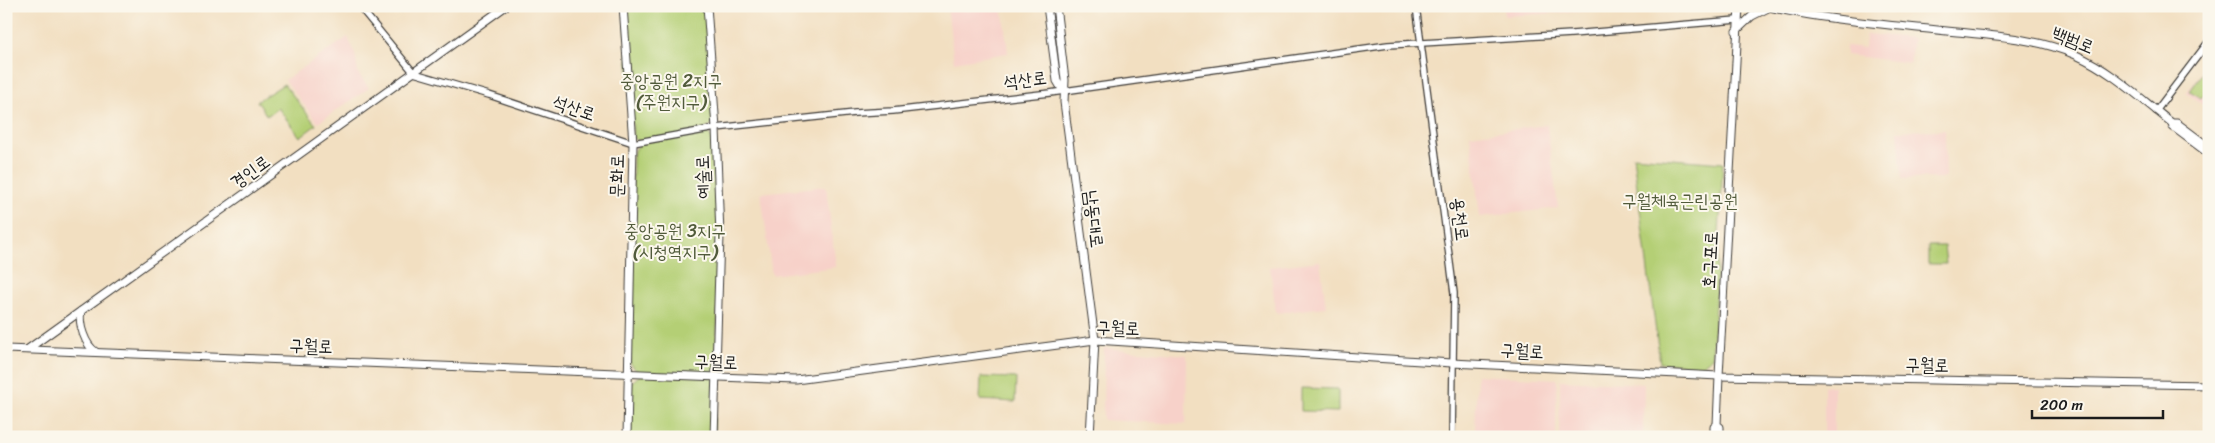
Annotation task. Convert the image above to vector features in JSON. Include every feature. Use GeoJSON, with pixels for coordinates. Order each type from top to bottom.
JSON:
{"type":"FeatureCollection","features":[{"type":"Feature","properties":{"kind":"main road","name":"경인로"},"geometry":{"type":"LineString","coordinates":[[28,349],[506,6]]}},
{"type":"Feature","properties":{"kind":"main road","name":"문화로"},"geometry":{"type":"LineString","coordinates":[[623,6],[633,143],[627,437]]}},
{"type":"Feature","properties":{"kind":"main road","name":"예술로"},"geometry":{"type":"LineString","coordinates":[[707,6],[716,128],[720,235],[714,437]]}},
{"type":"Feature","properties":{"kind":"main road"},"geometry":{"type":"LineString","coordinates":[[1047,6],[1056,81],[1063,91]]}},
{"type":"Feature","properties":{"kind":"main road","name":"남동대로"},"geometry":{"type":"LineString","coordinates":[[1056,6],[1065,80],[1063,91],[1095,340],[1090,437]]}},
{"type":"Feature","properties":{"kind":"main road","name":"호구포로"},"geometry":{"type":"LineString","coordinates":[[1714,437],[1714,427],[1717,425],[1736,31],[1739,6]]}},
{"type":"Feature","properties":{"kind":"main road"},"geometry":{"type":"LineString","coordinates":[[1736,31],[1752,16],[1768,7]]}},
{"type":"Feature","properties":{"kind":"main road","name":"백범로"},"geometry":{"type":"LineString","coordinates":[[1768,7],[1801,15],[2012,38],[2052,46],[2079,56],[2100,68],[2156,110],[2172,123],[2173,127],[2209,154]]}},
{"type":"Feature","properties":{"kind":"main road","name":"백범로"},"geometry":{"type":"LineString","coordinates":[[2172,123],[2177,123],[2209,147]]}},
{"type":"Feature","properties":{"kind":"main road"},"geometry":{"type":"LineString","coordinates":[[81,311],[80,321],[87,343],[97,352]]}},
{"type":"Feature","properties":{"kind":"main road","name":"구월로"},"geometry":{"type":"LineString","coordinates":[[28,349],[628,374],[811,379],[1095,340],[1452,363],[1718,376],[2209,385]]}},
{"type":"Feature","properties":{"kind":"main road"},"geometry":{"type":"LineString","coordinates":[[6,349],[28,349]]}},
{"type":"Feature","properties":{"kind":"main road","name":"호구포로"},"geometry":{"type":"LineString","coordinates":[[1717,425],[1720,427],[1720,437]]}},
{"type":"Feature","properties":{"kind":"street"},"geometry":{"type":"LineString","coordinates":[[358,6],[414,73]]}},
{"type":"Feature","properties":{"kind":"street","name":"용천로"},"geometry":{"type":"LineString","coordinates":[[1416,6],[1454,293],[1452,437]]}},
{"type":"Feature","properties":{"kind":"street","name":"석산로"},"geometry":{"type":"LineString","coordinates":[[414,73],[489,95],[633,143],[716,128],[854,113],[893,111],[1063,91],[1388,44],[1606,31],[1737,20]]}},
{"type":"Feature","properties":{"kind":"street"},"geometry":{"type":"LineString","coordinates":[[2156,110],[2209,41]]}},
{"type":"Feature","properties":{"kind":"shaded area"},"geometry":{"type":"Polygon","coordinates":[[[947,6],[1002,6],[1008,53],[954,62],[947,6]]]}},
{"type":"Feature","properties":{"kind":"shaded area"},"geometry":{"type":"Polygon","coordinates":[[[1310,6],[1381,6],[1382,10],[1348,12],[1324,8],[1310,9],[1310,6]]]}},
{"type":"Feature","properties":{"kind":"shaded area"},"geometry":{"type":"Polygon","coordinates":[[[1504,6],[1591,6],[1589,11],[1504,16],[1504,6]]]}},
{"type":"Feature","properties":{"kind":"shaded area"},"geometry":{"type":"Polygon","coordinates":[[[1866,34],[1913,38],[1910,63],[1846,55],[1846,46],[1865,48],[1866,34]]]}},
{"type":"Feature","properties":{"kind":"shaded area"},"geometry":{"type":"Polygon","coordinates":[[[348,37],[355,54],[358,73],[369,88],[318,123],[285,80],[348,37]]]}},
{"type":"Feature","properties":{"kind":"shaded area"},"geometry":{"type":"Polygon","coordinates":[[[2209,63],[2209,109],[2186,93],[2209,63]]]}},
{"type":"Feature","properties":{"kind":"shaded area"},"geometry":{"type":"Polygon","coordinates":[[[1547,125],[1558,208],[1480,217],[1470,135],[1547,125]]]}},
{"type":"Feature","properties":{"kind":"shaded area"},"geometry":{"type":"Polygon","coordinates":[[[1945,130],[1946,178],[1902,179],[1898,131],[1945,130]]]}},
{"type":"Feature","properties":{"kind":"shaded area"},"geometry":{"type":"Polygon","coordinates":[[[826,186],[836,267],[772,275],[761,193],[826,186]]]}},
{"type":"Feature","properties":{"kind":"shaded area"},"geometry":{"type":"Polygon","coordinates":[[[1320,261],[1326,307],[1276,313],[1270,267],[1320,261]]]}},
{"type":"Feature","properties":{"kind":"shaded area"},"geometry":{"type":"Polygon","coordinates":[[[1104,348],[1187,355],[1186,424],[1103,420],[1104,348]]]}},
{"type":"Feature","properties":{"kind":"shaded area"},"geometry":{"type":"Polygon","coordinates":[[[1477,375],[1557,379],[1556,436],[1475,433],[1477,375]]]}},
{"type":"Feature","properties":{"kind":"shaded area"},"geometry":{"type":"Polygon","coordinates":[[[1560,380],[1644,384],[1643,437],[1559,436],[1560,380]]]}},
{"type":"Feature","properties":{"kind":"shaded area"},"geometry":{"type":"Polygon","coordinates":[[[1824,386],[1834,386],[1834,437],[1824,437],[1824,386]]]}},
{"type":"Feature","properties":{"kind":"shaded area"},"geometry":{"type":"Polygon","coordinates":[[[1103,431],[1176,435],[1176,437],[1103,437],[1103,431]]]}},
{"type":"Feature","properties":{"kind":"green space"},"geometry":{"type":"Polygon","coordinates":[[[624,6],[707,6],[715,121],[705,130],[716,142],[720,226],[716,369],[707,377],[716,377],[714,437],[627,437],[628,385],[640,375],[629,362],[633,154],[640,142],[633,138],[624,6]]]}},
{"type":"Feature","properties":{"kind":"green space"},"geometry":{"type":"Polygon","coordinates":[[[2203,72],[2209,75],[2205,84],[2209,86],[2209,90],[2201,98],[2190,91],[2203,72]]]}},
{"type":"Feature","properties":{"kind":"green space"},"geometry":{"type":"Polygon","coordinates":[[[284,84],[316,125],[300,137],[278,108],[267,116],[257,101],[284,84]]]}},
{"type":"Feature","properties":{"kind":"green space","name":"구월체육근린공원"},"geometry":{"type":"Polygon","coordinates":[[[1633,156],[1723,163],[1712,357],[1702,366],[1660,363],[1633,156]]]}},
{"type":"Feature","properties":{"kind":"green space"},"geometry":{"type":"Polygon","coordinates":[[[1928,246],[1944,246],[1946,264],[1928,264],[1928,246]]]}},
{"type":"Feature","properties":{"kind":"green space"},"geometry":{"type":"Polygon","coordinates":[[[981,377],[1016,378],[1015,402],[980,400],[981,377]]]}},
{"type":"Feature","properties":{"kind":"green space"},"geometry":{"type":"Polygon","coordinates":[[[1301,388],[1338,389],[1338,412],[1301,411],[1301,388]]]}},
{"type":"Feature","properties":{"kind":"park label","name":"중앙공원 2지구 (주원지구)"},"geometry":{"type":"Point","coordinates":[671,91]}},
{"type":"Feature","properties":{"kind":"park label","name":"중앙공원 3지구 (시청역지구)"},"geometry":{"type":"Point","coordinates":[675,241]}}]}
